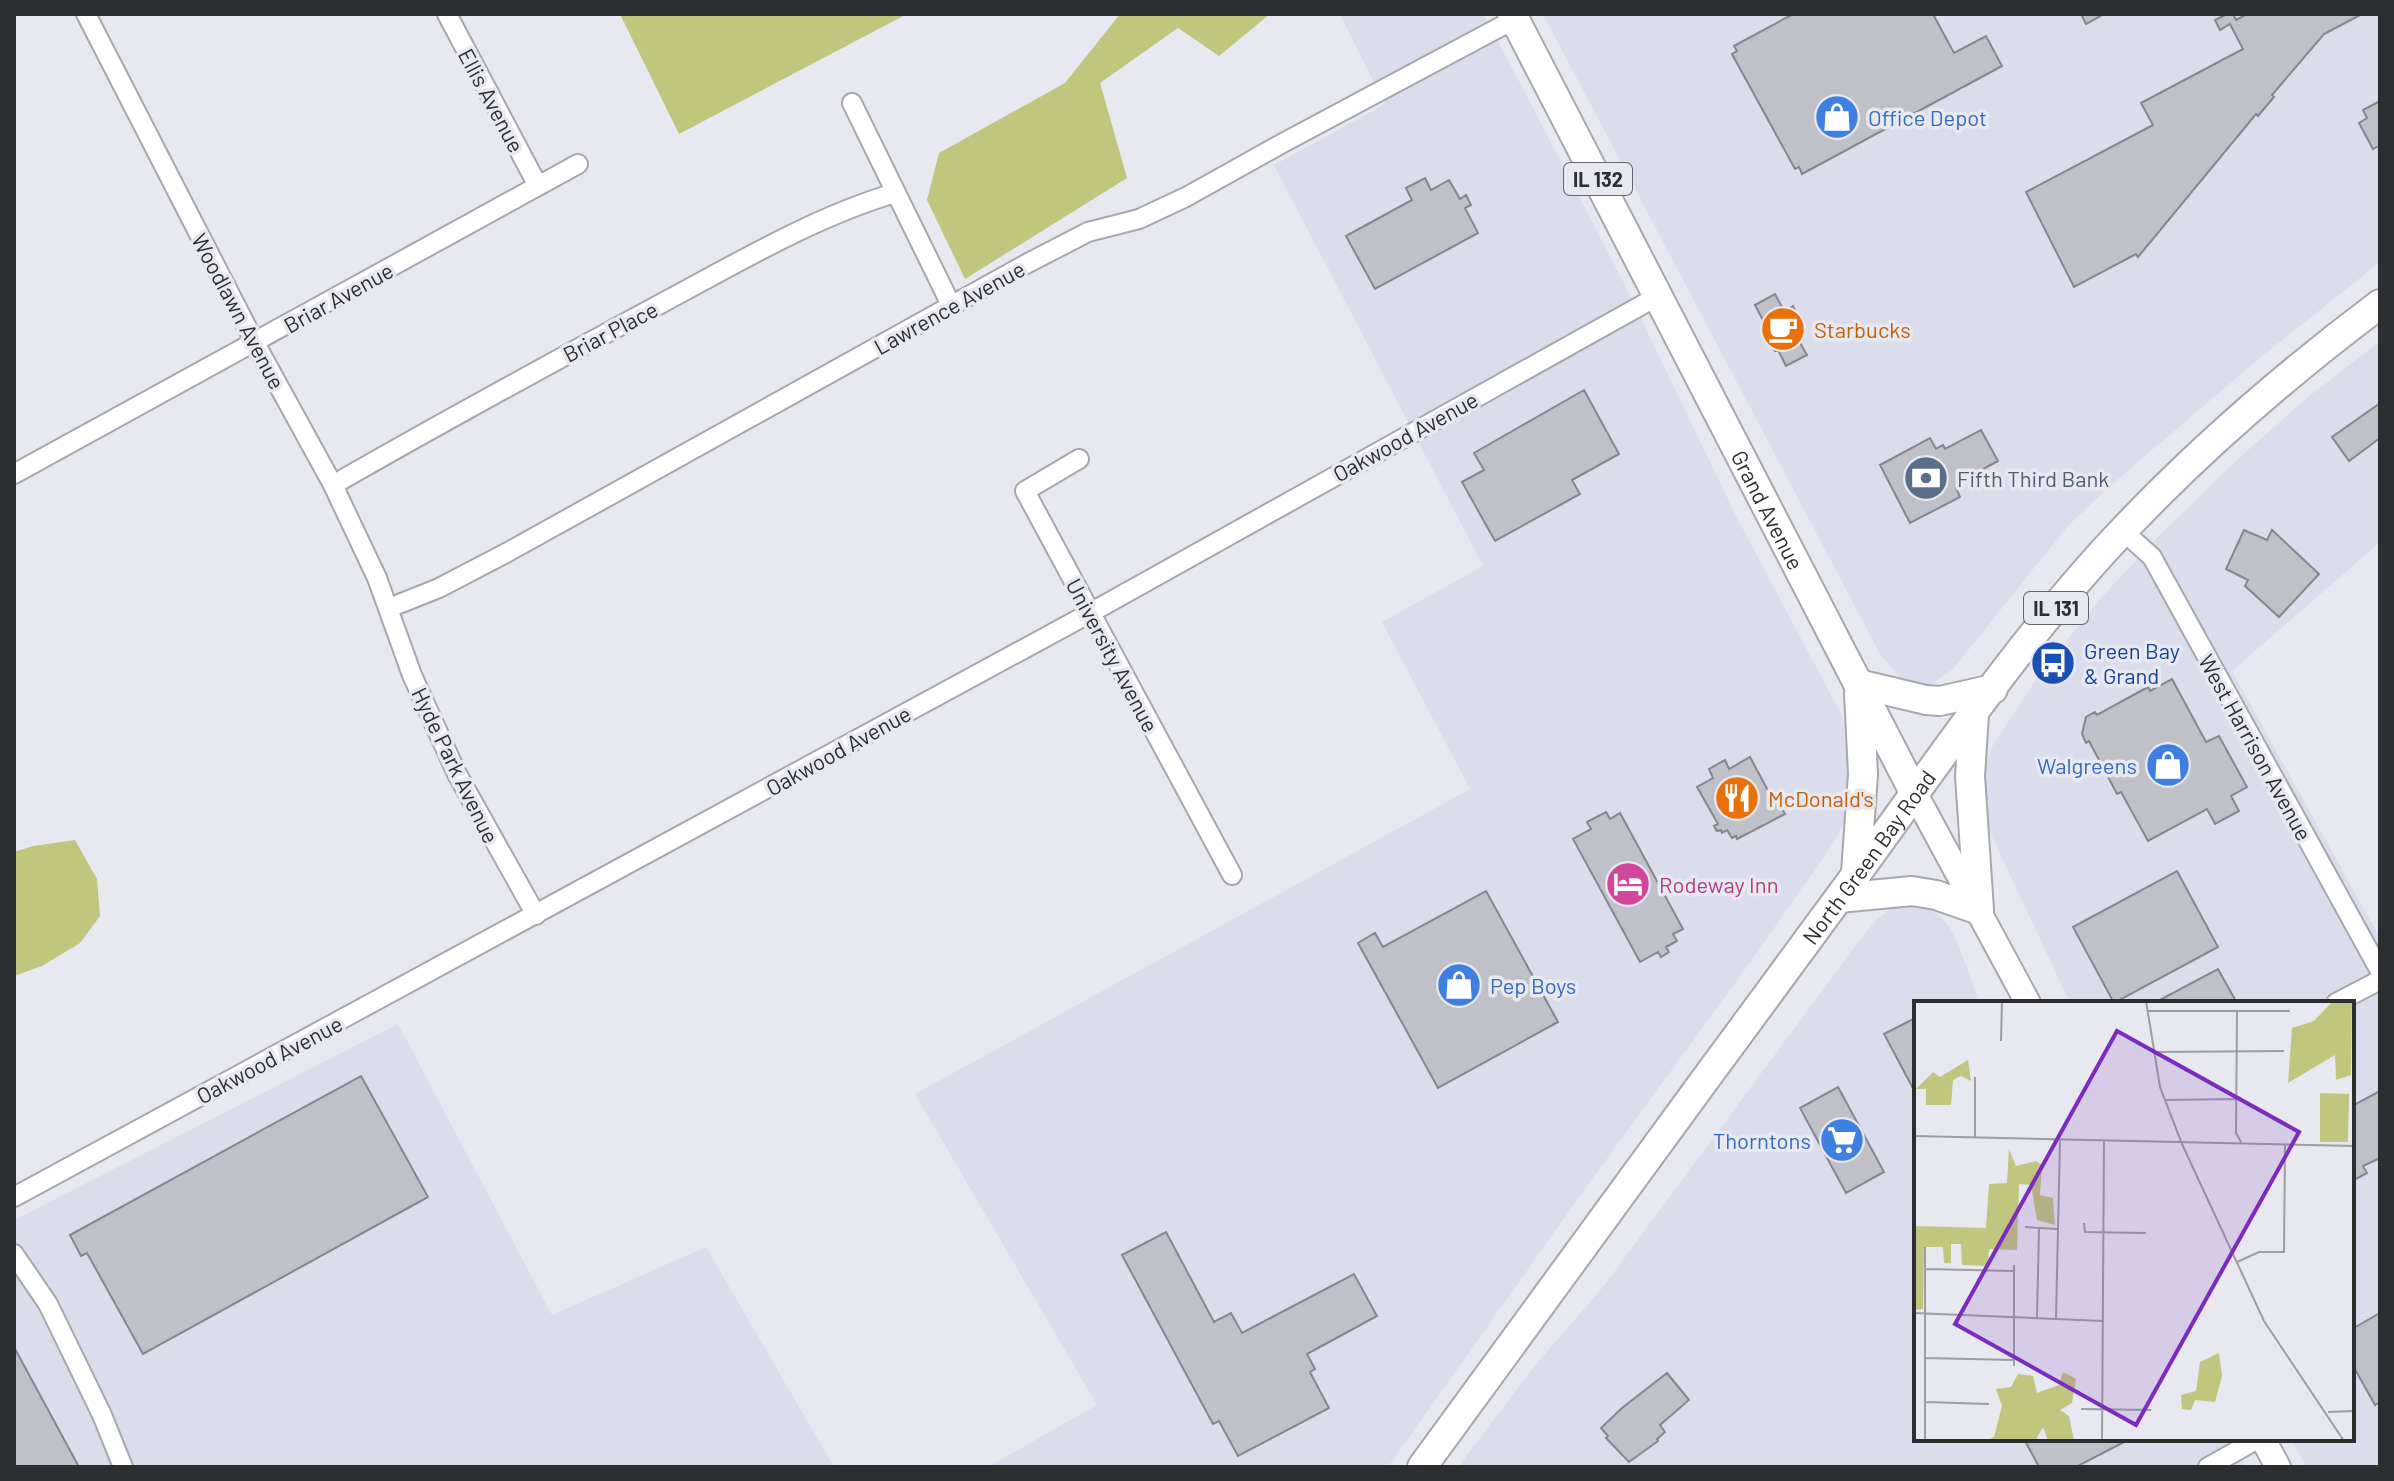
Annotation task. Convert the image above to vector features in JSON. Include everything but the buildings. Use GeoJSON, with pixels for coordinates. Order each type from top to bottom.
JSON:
{"type":"FeatureCollection","features":[{"type":"Feature","properties":{"kind":"main road","name":"Grand Avenue"},"geometry":{"type":"LineString","coordinates":[[1514,16],[1914,792],[2027,1001]]}},
{"type":"Feature","properties":{"kind":"main road","name":"North Green Bay Road"},"geometry":{"type":"LineString","coordinates":[[1422,1467],[1914,792],[2067,594],[2170,481],[2233,422],[2380,304]]}},
{"type":"Feature","properties":{"kind":"main road"},"geometry":{"type":"LineString","coordinates":[[1856,873],[1863,774],[1859,684],[1940,701],[1993,689]]}},
{"type":"Feature","properties":{"kind":"main road"},"geometry":{"type":"LineString","coordinates":[[1839,898],[1912,891],[1936,895],[1979,910],[1970,776],[1974,714]]}},
{"type":"Feature","properties":{"kind":"main road"},"geometry":{"type":"LineString","coordinates":[[2261,1441],[2278,1467]]}},
{"type":"Feature","properties":{"kind":"street","name":"Woodlawn Avenue"},"geometry":{"type":"LineString","coordinates":[[86,14],[255,343],[333,485],[389,608]]}},
{"type":"Feature","properties":{"kind":"street","name":"Ellis Avenue"},"geometry":{"type":"LineString","coordinates":[[447,14],[538,186]]}},
{"type":"Feature","properties":{"kind":"street","name":"Lawrence Avenue"},"geometry":{"type":"LineString","coordinates":[[389,608],[439,588],[508,552],[1088,232],[1139,219],[1186,197],[1514,16]]}},
{"type":"Feature","properties":{"kind":"street"},"geometry":{"type":"LineString","coordinates":[[852,103],[951,305]]}},
{"type":"Feature","properties":{"kind":"street","name":"Briar Avenue"},"geometry":{"type":"LineString","coordinates":[[14,474],[578,164]]}},
{"type":"Feature","properties":{"kind":"street","name":"Briar Place"},"geometry":{"type":"LineString","coordinates":[[333,485],[460,412],[767,247],[852,205],[895,193]]}},
{"type":"Feature","properties":{"kind":"street","name":"Oakwood Avenue"},"geometry":{"type":"LineString","coordinates":[[14,1197],[1090,613],[1658,296]]}},
{"type":"Feature","properties":{"kind":"street","name":"University Avenue"},"geometry":{"type":"LineString","coordinates":[[1079,459],[1025,491],[1232,875]]}},
{"type":"Feature","properties":{"kind":"street","name":"West Harrison Avenue"},"geometry":{"type":"LineString","coordinates":[[2123,531],[2152,557],[2380,971]]}},
{"type":"Feature","properties":{"kind":"street","name":"Hyde Park Avenue"},"geometry":{"type":"LineString","coordinates":[[389,608],[412,675],[457,774],[536,915]]}},
{"type":"Feature","properties":{"kind":"street"},"geometry":{"type":"LineString","coordinates":[[2340,1001],[2380,980]]}},
{"type":"Feature","properties":{"kind":"street"},"geometry":{"type":"LineString","coordinates":[[14,1254],[48,1304],[102,1415],[123,1467]]}},
{"type":"Feature","properties":{"kind":"street"},"geometry":{"type":"LineString","coordinates":[[2208,1467],[2256,1441]]}},
{"type":"Feature","properties":{"kind":"shaded area"},"geometry":{"type":"Polygon","coordinates":[[[1340,14],[1484,14],[1622,279],[1736,516],[1840,712],[1852,744],[1850,814],[1826,854],[1743,972],[1388,1467],[988,1467],[1097,1405],[915,1094],[1470,789],[1382,622],[1483,566],[1274,165],[1385,104],[1340,14]]]}},
{"type":"Feature","properties":{"kind":"shaded area"},"geometry":{"type":"Polygon","coordinates":[[[1543,14],[2380,14],[2380,262],[2262,356],[2110,486],[2068,526],[1953,669],[1928,687],[1913,686],[1900,678],[1880,654],[1543,14]]]}},
{"type":"Feature","properties":{"kind":"shaded area"},"geometry":{"type":"Polygon","coordinates":[[[2380,341],[2380,542],[2232,671],[2380,938],[2380,1467],[2307,1467],[2292,1441],[2354,1441],[2354,1001],[2069,1001],[1990,832],[1981,805],[1981,779],[1992,747],[2037,678],[2100,599],[2238,459],[2307,398],[2380,341]]]}},
{"type":"Feature","properties":{"kind":"shaded area"},"geometry":{"type":"Polygon","coordinates":[[[1910,901],[1925,906],[1942,918],[1954,934],[1979,1001],[1914,1001],[1914,1441],[2232,1441],[2246,1467],[1458,1467],[1532,1369],[1603,1287],[1862,937],[1877,919],[1910,901]]]}},
{"type":"Feature","properties":{"kind":"shaded area"},"geometry":{"type":"Polygon","coordinates":[[[398,1024],[552,1315],[706,1247],[834,1467],[14,1467],[14,1220],[398,1024]]]}},
{"type":"Feature","properties":{"kind":"green space"},"geometry":{"type":"Polygon","coordinates":[[[620,14],[907,14],[679,134],[620,14]]]}},
{"type":"Feature","properties":{"kind":"green space"},"geometry":{"type":"Polygon","coordinates":[[[1120,14],[1270,14],[1219,56],[1178,28],[1100,83],[1127,178],[965,279],[927,200],[939,153],[1065,83],[1120,14]]]}},
{"type":"Feature","properties":{"kind":"green space"},"geometry":{"type":"Polygon","coordinates":[[[75,840],[97,879],[100,916],[80,943],[42,966],[14,976],[14,852],[75,840]]]}},
{"type":"Feature","properties":{"kind":"place","name":"Office Depot"},"geometry":{"type":"Point","coordinates":[1837,117]}},
{"type":"Feature","properties":{"kind":"place","name":"Starbucks"},"geometry":{"type":"Point","coordinates":[1783,329]}},
{"type":"Feature","properties":{"kind":"place","name":"Fifth Third Bank"},"geometry":{"type":"Point","coordinates":[1926,478]}},
{"type":"Feature","properties":{"kind":"place","name":"Green Bay & Grand"},"geometry":{"type":"Point","coordinates":[2053,663]}},
{"type":"Feature","properties":{"kind":"place","name":"Walgreens"},"geometry":{"type":"Point","coordinates":[2168,765]}},
{"type":"Feature","properties":{"kind":"place","name":"McDonald's"},"geometry":{"type":"Point","coordinates":[1737,798]}},
{"type":"Feature","properties":{"kind":"place","name":"Rodeway Inn"},"geometry":{"type":"Point","coordinates":[1628,884]}},
{"type":"Feature","properties":{"kind":"place","name":"Pep Boys"},"geometry":{"type":"Point","coordinates":[1459,985]}},
{"type":"Feature","properties":{"kind":"place","name":"Thorntons"},"geometry":{"type":"Point","coordinates":[1842,1140]}}]}
